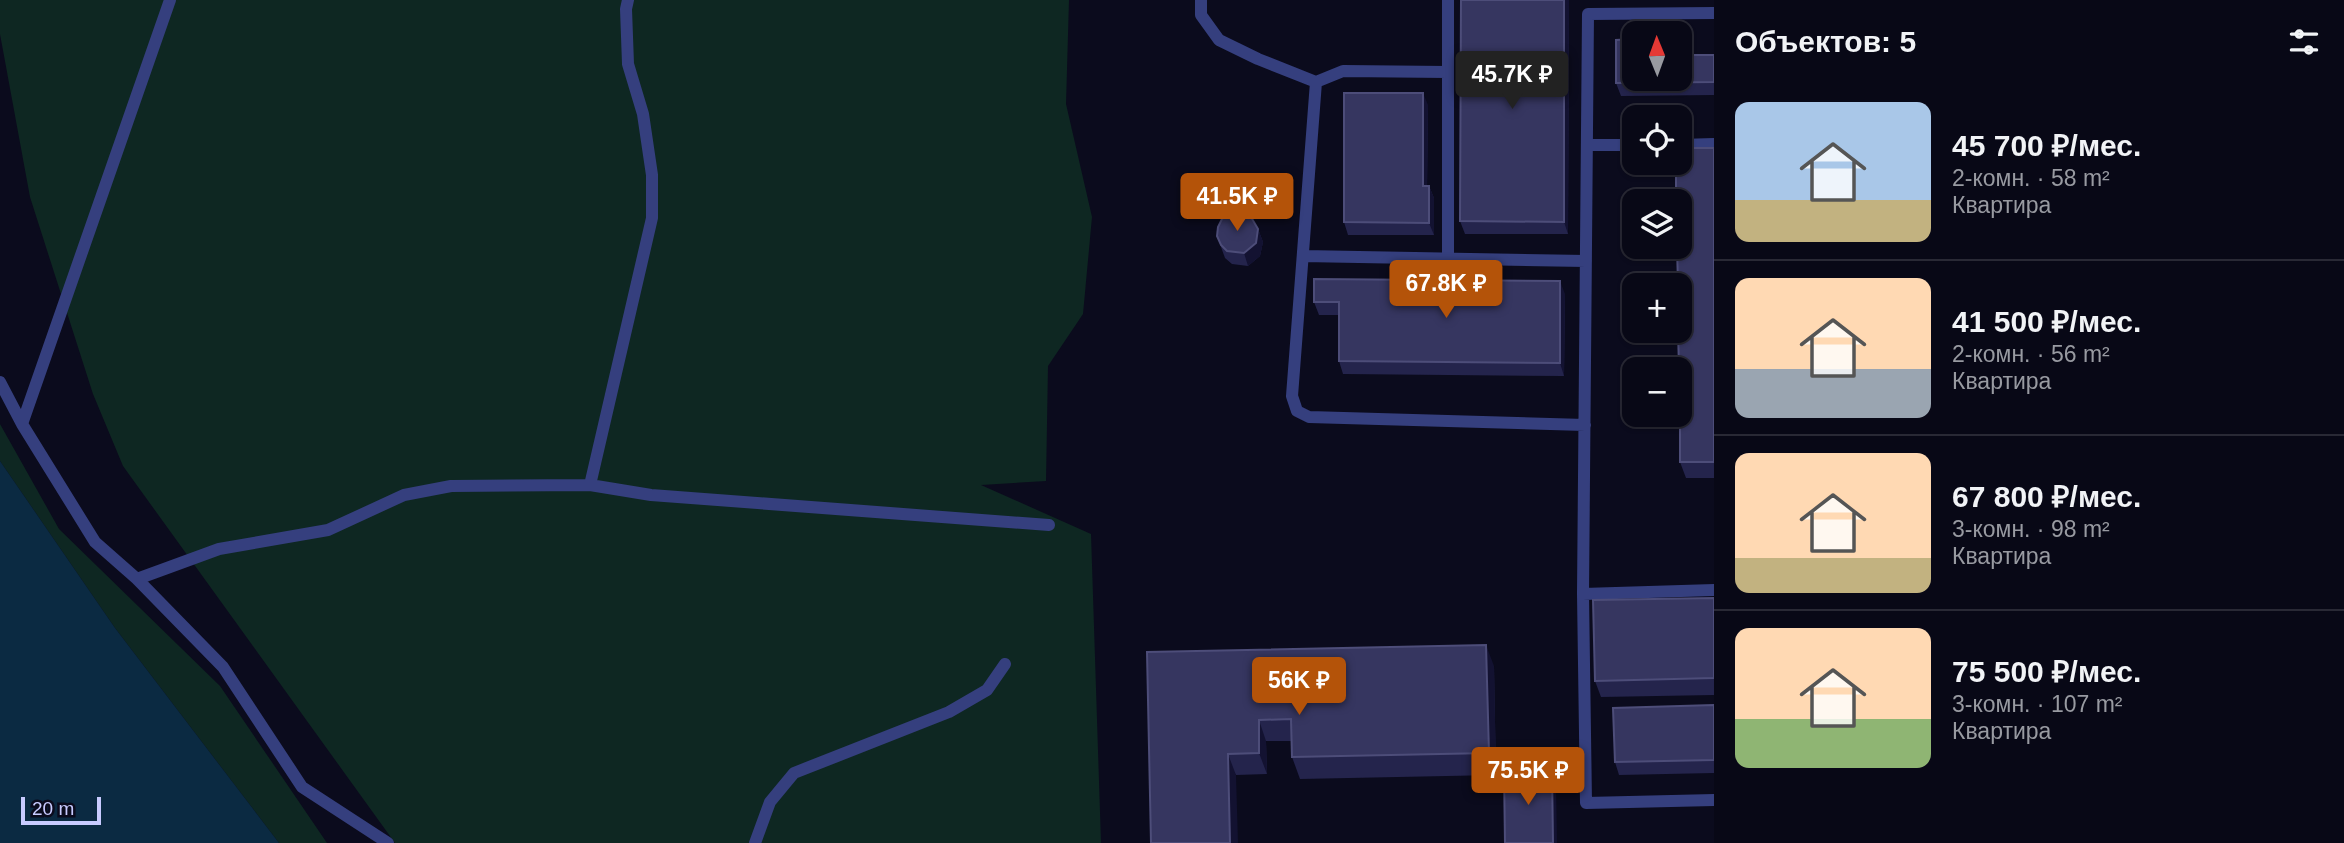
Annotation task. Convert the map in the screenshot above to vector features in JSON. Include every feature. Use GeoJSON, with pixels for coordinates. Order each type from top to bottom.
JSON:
{"type":"FeatureCollection","features":[{"type":"Feature","properties":{"kind":"lane"},"geometry":{"type":"LineString","coordinates":[[22,424],[170,0]]}},
{"type":"Feature","properties":{"kind":"lane"},"geometry":{"type":"LineString","coordinates":[[590,485],[652,218],[652,175],[643,114],[628,64],[628,0]]}},
{"type":"Feature","properties":{"kind":"lane"},"geometry":{"type":"LineString","coordinates":[[1201,0],[1201,15],[1219,40],[1316,82],[1343,71],[1448,72]]}},
{"type":"Feature","properties":{"kind":"lane"},"geometry":{"type":"LineString","coordinates":[[1448,0],[1448,259]]}},
{"type":"Feature","properties":{"kind":"lane"},"geometry":{"type":"LineString","coordinates":[[1649,0],[1650,14]]}},
{"type":"Feature","properties":{"kind":"lane"},"geometry":{"type":"LineString","coordinates":[[1714,13],[1588,15],[1583,594],[1586,803],[1714,800]]}},
{"type":"Feature","properties":{"kind":"lane"},"geometry":{"type":"LineString","coordinates":[[1316,82],[1292,396],[1297,411],[1309,417],[1585,425]]}},
{"type":"Feature","properties":{"kind":"lane"},"geometry":{"type":"LineString","coordinates":[[1692,145],[1714,144]]}},
{"type":"Feature","properties":{"kind":"lane"},"geometry":{"type":"LineString","coordinates":[[1587,145],[1622,145]]}},
{"type":"Feature","properties":{"kind":"lane"},"geometry":{"type":"LineString","coordinates":[[1303,256],[1586,261]]}},
{"type":"Feature","properties":{"kind":"lane"},"geometry":{"type":"LineString","coordinates":[[0,382],[22,424],[95,542],[137,579],[222,667],[302,787],[388,843]]}},
{"type":"Feature","properties":{"kind":"lane"},"geometry":{"type":"LineString","coordinates":[[137,579],[219,549],[328,530],[404,495],[451,486],[590,485],[651,495],[1049,525]]}},
{"type":"Feature","properties":{"kind":"lane"},"geometry":{"type":"LineString","coordinates":[[1583,594],[1714,590]]}},
{"type":"Feature","properties":{"kind":"lane"},"geometry":{"type":"LineString","coordinates":[[755,843],[770,802],[794,773],[949,712],[987,690],[1005,664]]}},
{"type":"Feature","properties":{"kind":"green space"},"geometry":{"type":"Polygon","coordinates":[[[0,0],[1069,0],[1066,104],[1092,217],[1083,314],[1048,366],[1046,481],[981,485],[1091,534],[1101,843],[395,843],[123,466],[93,394],[30,197],[0,34],[0,0]]]}},
{"type":"Feature","properties":{"kind":"green space"},"geometry":{"type":"Polygon","coordinates":[[[0,424],[59,529],[220,686],[327,843],[279,843],[115,628],[0,461],[0,424]]]}},
{"type":"Feature","properties":{"kind":"water"},"geometry":{"type":"Polygon","coordinates":[[[0,461],[115,628],[279,843],[0,843],[0,461]]]}},
{"type":"Feature","properties":{"kind":"building"},"geometry":{"type":"Polygon","coordinates":[[[1461,0],[1564,0],[1564,222],[1460,221],[1461,0]]]}},
{"type":"Feature","properties":{"kind":"building"},"geometry":{"type":"Polygon","coordinates":[[[1616,40],[1622,40],[1622,83],[1616,83],[1616,40]]]}},
{"type":"Feature","properties":{"kind":"building"},"geometry":{"type":"Polygon","coordinates":[[[1692,55],[1714,55],[1714,82],[1692,82],[1692,55]]]}},
{"type":"Feature","properties":{"kind":"building"},"geometry":{"type":"Polygon","coordinates":[[[1344,93],[1423,93],[1423,186],[1429,186],[1429,223],[1344,222],[1344,93]]]}},
{"type":"Feature","properties":{"kind":"building"},"geometry":{"type":"Polygon","coordinates":[[[1692,148],[1714,148],[1714,462],[1680,462],[1680,427],[1692,427],[1692,357],[1679,357],[1678,343],[1692,343],[1692,273],[1678,273],[1677,259],[1692,259],[1692,189],[1676,189],[1676,175],[1692,175],[1692,148]]]}},
{"type":"Feature","properties":{"kind":"building"},"geometry":{"type":"Polygon","coordinates":[[[1238,212],[1251,217],[1258,229],[1256,243],[1244,253],[1227,251],[1217,236],[1222,219],[1238,212]]]}},
{"type":"Feature","properties":{"kind":"building"},"geometry":{"type":"Polygon","coordinates":[[[1314,279],[1560,281],[1560,363],[1339,361],[1339,302],[1314,302],[1314,279]]]}},
{"type":"Feature","properties":{"kind":"building"},"geometry":{"type":"Polygon","coordinates":[[[1714,598],[1714,678],[1595,681],[1593,600],[1714,598]]]}},
{"type":"Feature","properties":{"kind":"building"},"geometry":{"type":"Polygon","coordinates":[[[1486,645],[1489,753],[1292,757],[1291,719],[1259,720],[1259,753],[1228,754],[1230,843],[1151,843],[1147,652],[1486,645]]]}},
{"type":"Feature","properties":{"kind":"building"},"geometry":{"type":"Polygon","coordinates":[[[1714,705],[1714,760],[1615,762],[1613,708],[1714,705]]]}},
{"type":"Feature","properties":{"kind":"building"},"geometry":{"type":"Polygon","coordinates":[[[1504,771],[1552,771],[1553,843],[1505,843],[1504,771]]]}}]}
